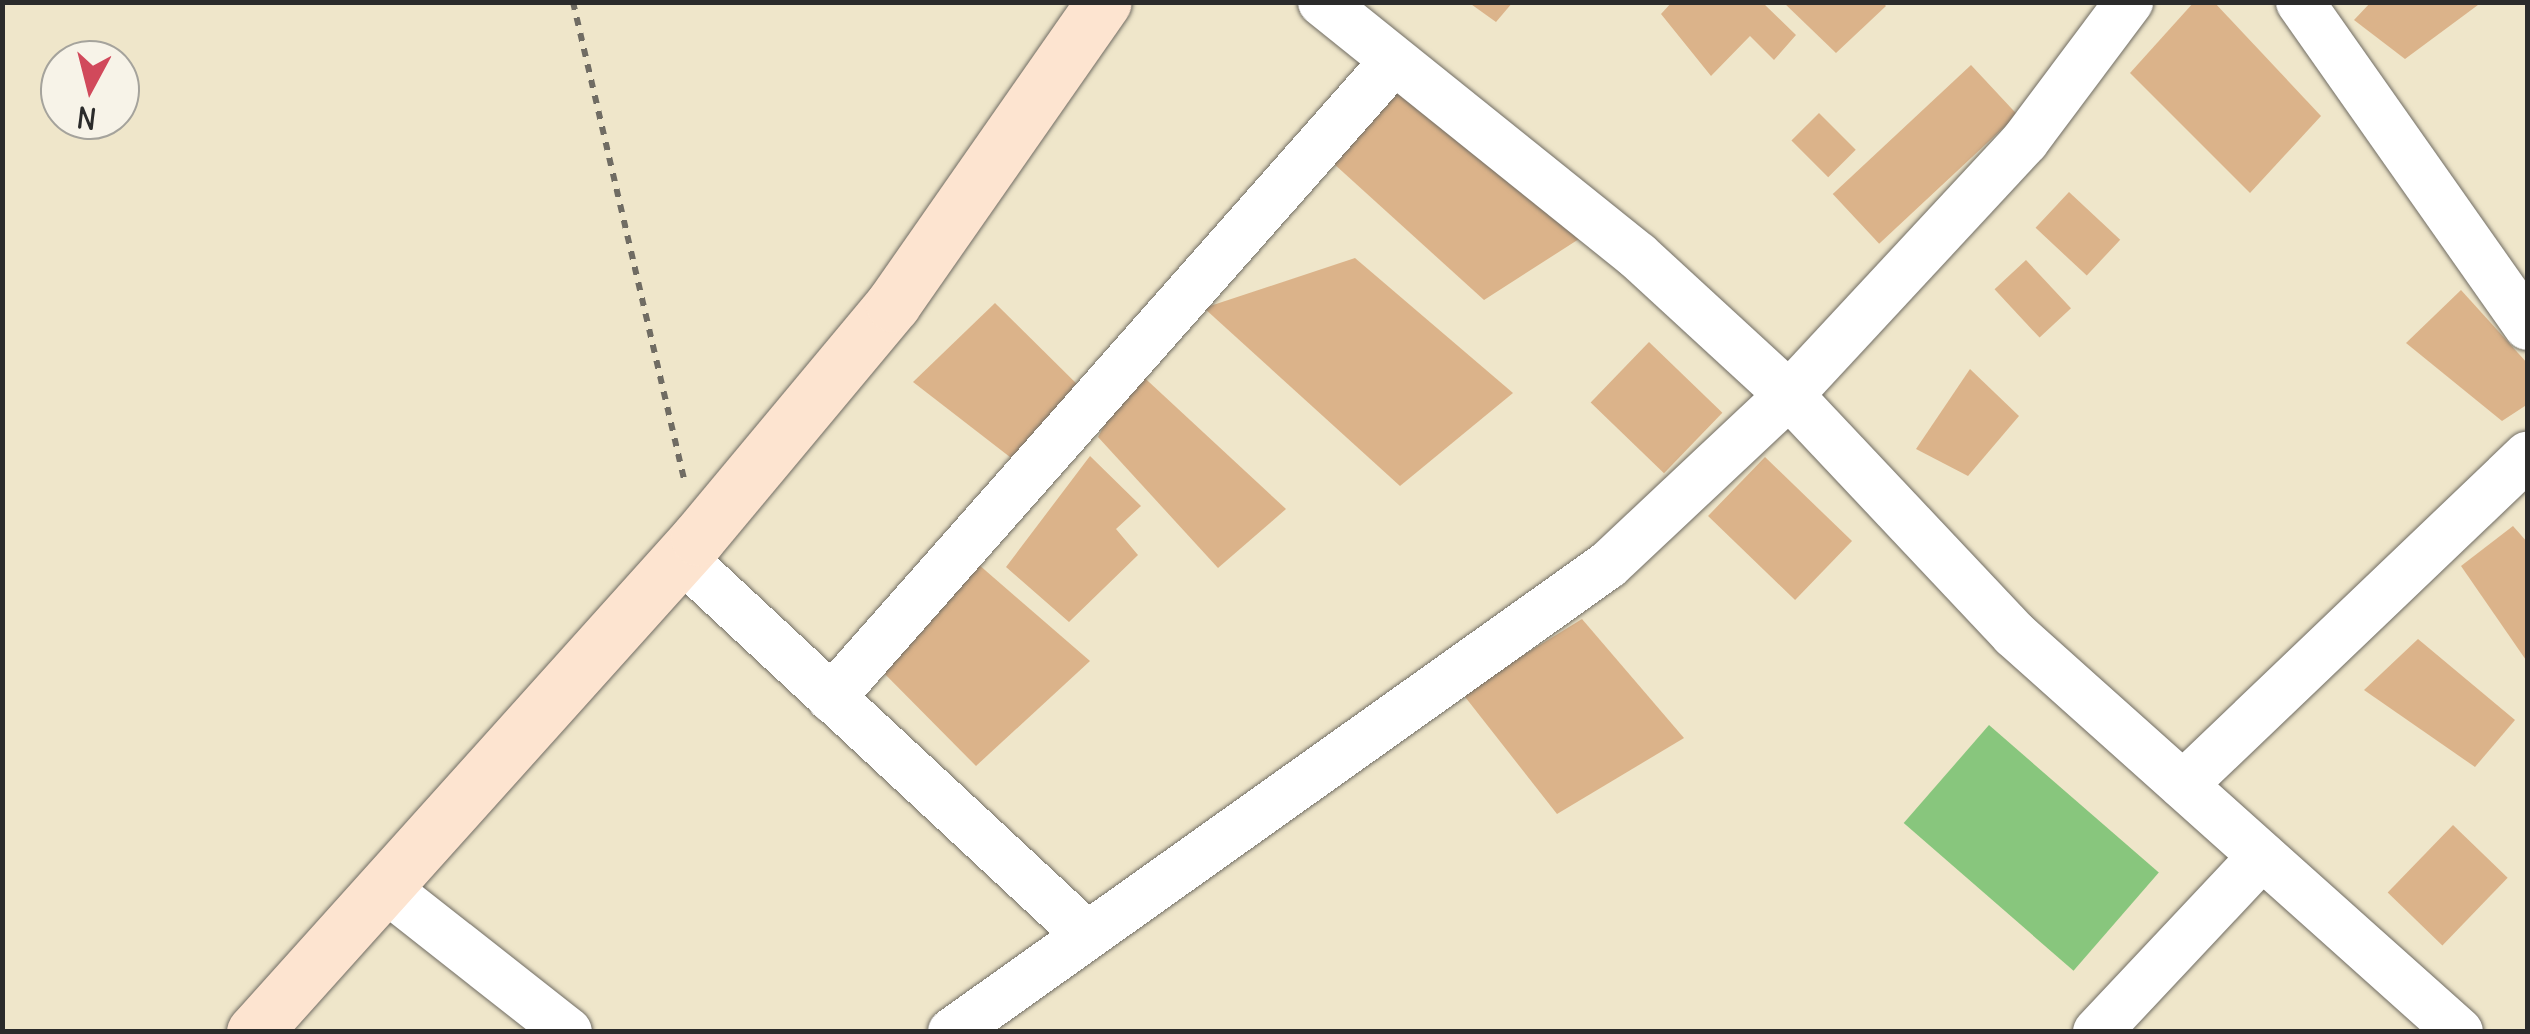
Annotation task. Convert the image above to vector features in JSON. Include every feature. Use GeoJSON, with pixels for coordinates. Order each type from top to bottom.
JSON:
{"type":"FeatureCollection","features":[{"type":"Feature","properties":{"kind":"main road"},"geometry":{"type":"LineString","coordinates":[[254,1032],[689,547],[893,304],[1104,2]]}},
{"type":"Feature","properties":{"kind":"street"},"geometry":{"type":"LineString","coordinates":[[1322,2],[1638,256],[1789,395],[2014,634],[2458,1032]]}},
{"type":"Feature","properties":{"kind":"street"},"geometry":{"type":"LineString","coordinates":[[952,1032],[1608,565],[1789,395],[2025,141],[2129,2]]}},
{"type":"Feature","properties":{"kind":"street"},"geometry":{"type":"LineString","coordinates":[[2300,2],[2528,326]]}},
{"type":"Feature","properties":{"kind":"street"},"geometry":{"type":"LineString","coordinates":[[831,698],[1394,61]]}},
{"type":"Feature","properties":{"kind":"street"},"geometry":{"type":"LineString","coordinates":[[2183,785],[2528,455]]}},
{"type":"Feature","properties":{"kind":"street"},"geometry":{"type":"LineString","coordinates":[[689,547],[831,698],[1086,934]]}},
{"type":"Feature","properties":{"kind":"street"},"geometry":{"type":"LineString","coordinates":[[2098,1032],[2262,856]]}},
{"type":"Feature","properties":{"kind":"street"},"geometry":{"type":"LineString","coordinates":[[384,887],[568,1032]]}},
{"type":"Feature","properties":{"kind":"path"},"geometry":{"type":"LineString","coordinates":[[573,2],[689,547]]}},
{"type":"Feature","properties":{"kind":"green space"},"geometry":{"type":"Polygon","coordinates":[[[1989,725],[2159,873],[2074,971],[1904,823],[1989,725]]]}},
{"type":"Feature","properties":{"kind":"building"},"geometry":{"type":"Polygon","coordinates":[[[1468,2],[1513,2],[1496,22],[1468,2]]]}},
{"type":"Feature","properties":{"kind":"building"},"geometry":{"type":"Polygon","coordinates":[[[1672,2],[1762,2],[1796,35],[1774,60],[1750,36],[1711,76],[1661,14],[1672,2]]]}},
{"type":"Feature","properties":{"kind":"building"},"geometry":{"type":"Polygon","coordinates":[[[1783,2],[1882,2],[1886,6],[1836,53],[1783,2]]]}},
{"type":"Feature","properties":{"kind":"building"},"geometry":{"type":"Polygon","coordinates":[[[2194,2],[2214,2],[2321,116],[2250,193],[2130,73],[2194,2]]]}},
{"type":"Feature","properties":{"kind":"building"},"geometry":{"type":"Polygon","coordinates":[[[2371,2],[2482,2],[2405,59],[2354,20],[2371,2]]]}},
{"type":"Feature","properties":{"kind":"building"},"geometry":{"type":"Polygon","coordinates":[[[1971,65],[2017,115],[1879,244],[1833,194],[1971,65]]]}},
{"type":"Feature","properties":{"kind":"building"},"geometry":{"type":"Polygon","coordinates":[[[1401,78],[1579,239],[1484,300],[1333,163],[1401,78]]]}},
{"type":"Feature","properties":{"kind":"building"},"geometry":{"type":"Polygon","coordinates":[[[1819,113],[1856,150],[1828,177],[1791,141],[1819,113]]]}},
{"type":"Feature","properties":{"kind":"building"},"geometry":{"type":"Polygon","coordinates":[[[2069,192],[2120,240],[2087,276],[2036,228],[2069,192]]]}},
{"type":"Feature","properties":{"kind":"building"},"geometry":{"type":"Polygon","coordinates":[[[1355,258],[1513,393],[1400,486],[1204,308],[1355,258]]]}},
{"type":"Feature","properties":{"kind":"building"},"geometry":{"type":"Polygon","coordinates":[[[2026,260],[2071,308],[2040,338],[1995,289],[2026,260]]]}},
{"type":"Feature","properties":{"kind":"building"},"geometry":{"type":"Polygon","coordinates":[[[2461,290],[2528,364],[2528,404],[2502,421],[2406,343],[2461,290]]]}},
{"type":"Feature","properties":{"kind":"building"},"geometry":{"type":"Polygon","coordinates":[[[995,303],[1088,395],[1024,468],[913,382],[995,303]]]}},
{"type":"Feature","properties":{"kind":"building"},"geometry":{"type":"Polygon","coordinates":[[[1649,342],[1722,413],[1664,473],[1591,402],[1649,342]]]}},
{"type":"Feature","properties":{"kind":"building"},"geometry":{"type":"Polygon","coordinates":[[[1135,369],[1286,509],[1218,568],[1098,437],[1135,369]]]}},
{"type":"Feature","properties":{"kind":"building"},"geometry":{"type":"Polygon","coordinates":[[[1970,369],[2019,416],[1968,476],[1916,449],[1970,369]]]}},
{"type":"Feature","properties":{"kind":"building"},"geometry":{"type":"Polygon","coordinates":[[[1090,456],[1141,506],[1116,529],[1138,555],[1069,622],[1006,567],[1090,456]]]}},
{"type":"Feature","properties":{"kind":"building"},"geometry":{"type":"Polygon","coordinates":[[[1765,457],[1852,541],[1795,600],[1708,516],[1765,457]]]}},
{"type":"Feature","properties":{"kind":"building"},"geometry":{"type":"Polygon","coordinates":[[[2513,526],[2528,543],[2528,663],[2461,566],[2513,526]]]}},
{"type":"Feature","properties":{"kind":"building"},"geometry":{"type":"Polygon","coordinates":[[[978,564],[1090,661],[976,766],[869,658],[978,564]]]}},
{"type":"Feature","properties":{"kind":"building"},"geometry":{"type":"Polygon","coordinates":[[[1582,619],[1684,738],[1557,814],[1462,693],[1582,619]]]}},
{"type":"Feature","properties":{"kind":"building"},"geometry":{"type":"Polygon","coordinates":[[[2418,639],[2515,720],[2475,767],[2364,690],[2418,639]]]}},
{"type":"Feature","properties":{"kind":"building"},"geometry":{"type":"Polygon","coordinates":[[[2453,825],[2508,878],[2442,945],[2388,893],[2453,825]]]}}]}
